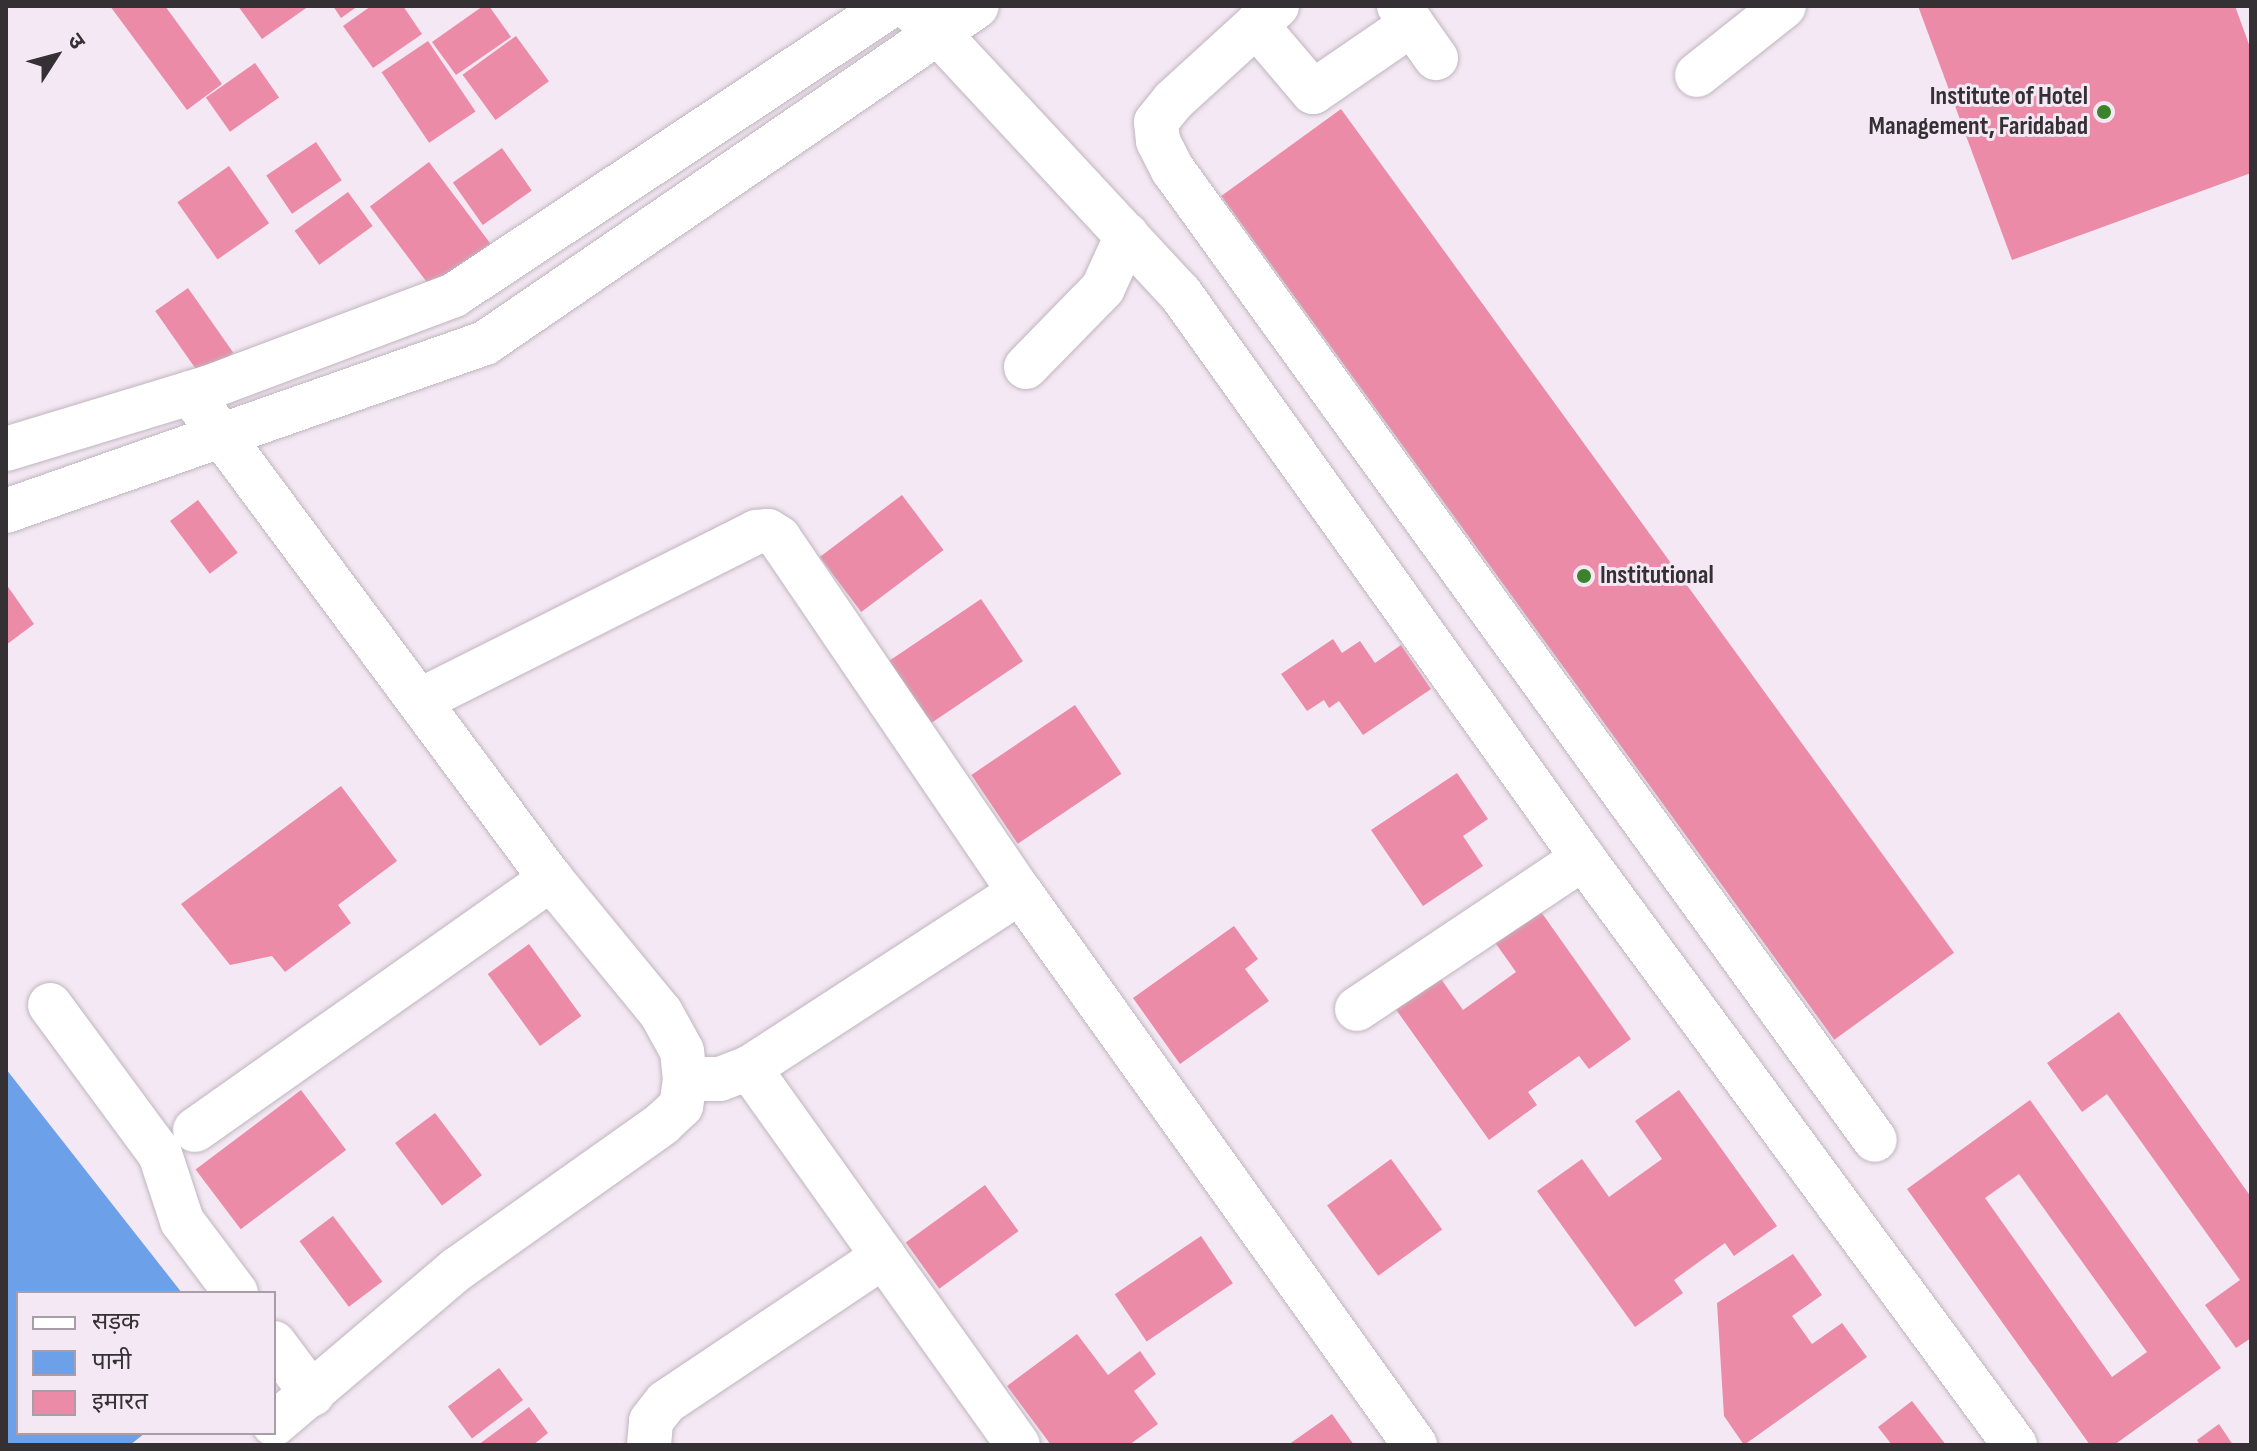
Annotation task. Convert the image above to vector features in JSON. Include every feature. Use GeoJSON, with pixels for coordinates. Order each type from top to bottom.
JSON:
{"type":"FeatureCollection","features":[{"type":"Feature","properties":{"kind":"street"},"geometry":{"type":"LineString","coordinates":[[6,449],[190,393],[454,295],[890,6]]}},
{"type":"Feature","properties":{"kind":"street"},"geometry":{"type":"LineString","coordinates":[[6,511],[485,343],[922,19],[977,6]]}},
{"type":"Feature","properties":{"kind":"street"},"geometry":{"type":"LineString","coordinates":[[1697,75],[1784,6]]}},
{"type":"Feature","properties":{"kind":"street"},"geometry":{"type":"LineString","coordinates":[[1415,30],[1313,92],[1267,15],[1173,101],[1156,122],[1158,141],[1173,170],[1875,1140]]}},
{"type":"Feature","properties":{"kind":"street"},"geometry":{"type":"LineString","coordinates":[[922,19],[1180,293],[1583,858],[2015,1445]]}},
{"type":"Feature","properties":{"kind":"street"},"geometry":{"type":"LineString","coordinates":[[1026,367],[1103,288],[1127,235]]}},
{"type":"Feature","properties":{"kind":"street"},"geometry":{"type":"LineString","coordinates":[[190,393],[551,879],[661,1013],[682,1051],[685,1079],[681,1106],[662,1124],[457,1269],[276,1422]]}},
{"type":"Feature","properties":{"kind":"street"},"geometry":{"type":"LineString","coordinates":[[419,701],[756,532],[768,531],[779,538],[1020,892],[1415,1445]]}},
{"type":"Feature","properties":{"kind":"street"},"geometry":{"type":"LineString","coordinates":[[1357,1009],[1583,858]]}},
{"type":"Feature","properties":{"kind":"street"},"geometry":{"type":"LineString","coordinates":[[195,1130],[551,879]]}},
{"type":"Feature","properties":{"kind":"street"},"geometry":{"type":"LineString","coordinates":[[685,1079],[720,1079],[749,1068],[1020,892]]}},
{"type":"Feature","properties":{"kind":"street"},"geometry":{"type":"LineString","coordinates":[[50,1005],[160,1154],[182,1221],[234,1291]]}},
{"type":"Feature","properties":{"kind":"street"},"geometry":{"type":"LineString","coordinates":[[749,1068],[884,1256],[1009,1442]]}},
{"type":"Feature","properties":{"kind":"street"},"geometry":{"type":"LineString","coordinates":[[649,1445],[651,1421],[666,1402],[884,1256]]}},
{"type":"Feature","properties":{"kind":"street"},"geometry":{"type":"LineString","coordinates":[[276,1346],[312,1394]]}},
{"type":"Feature","properties":{"kind":"water"},"geometry":{"type":"Polygon","coordinates":[[[6,1069],[180,1291],[16,1291],[16,1435],[142,1435],[130,1445],[6,1445],[6,1069]]]}},
{"type":"Feature","properties":{"kind":"building"},"geometry":{"type":"Polygon","coordinates":[[[110,6],[165,6],[222,84],[187,110],[110,6]]]}},
{"type":"Feature","properties":{"kind":"building"},"geometry":{"type":"Polygon","coordinates":[[[238,6],[309,6],[262,39],[238,6]]]}},
{"type":"Feature","properties":{"kind":"building"},"geometry":{"type":"Polygon","coordinates":[[[333,6],[358,6],[341,18],[333,6]]]}},
{"type":"Feature","properties":{"kind":"building"},"geometry":{"type":"Polygon","coordinates":[[[371,6],[403,6],[422,34],[373,68],[343,26],[371,6]]]}},
{"type":"Feature","properties":{"kind":"building"},"geometry":{"type":"Polygon","coordinates":[[[483,6],[489,6],[511,37],[456,75],[432,42],[483,6]]]}},
{"type":"Feature","properties":{"kind":"building","name":"Institute of Hotel Management, Faridabad"},"geometry":{"type":"Polygon","coordinates":[[[1918,6],[2235,6],[2251,50],[2251,173],[2012,260],[1918,6]]]}},
{"type":"Feature","properties":{"kind":"building"},"geometry":{"type":"Polygon","coordinates":[[[516,36],[549,81],[496,120],[463,75],[516,36]]]}},
{"type":"Feature","properties":{"kind":"building"},"geometry":{"type":"Polygon","coordinates":[[[428,41],[476,111],[429,143],[382,72],[428,41]]]}},
{"type":"Feature","properties":{"kind":"building"},"geometry":{"type":"Polygon","coordinates":[[[255,63],[279,97],[230,132],[206,97],[255,63]]]}},
{"type":"Feature","properties":{"kind":"building","name":"Institutional"},"geometry":{"type":"Polygon","coordinates":[[[1341,109],[1954,953],[1834,1040],[1221,196],[1341,109]]]}},
{"type":"Feature","properties":{"kind":"building"},"geometry":{"type":"Polygon","coordinates":[[[316,142],[342,180],[292,214],[266,176],[316,142]]]}},
{"type":"Feature","properties":{"kind":"building"},"geometry":{"type":"Polygon","coordinates":[[[502,148],[532,191],[483,225],[453,182],[502,148]]]}},
{"type":"Feature","properties":{"kind":"building"},"geometry":{"type":"Polygon","coordinates":[[[429,162],[493,247],[434,291],[370,207],[429,162]]]}},
{"type":"Feature","properties":{"kind":"building"},"geometry":{"type":"Polygon","coordinates":[[[229,166],[269,223],[218,259],[177,202],[229,166]]]}},
{"type":"Feature","properties":{"kind":"building"},"geometry":{"type":"Polygon","coordinates":[[[348,192],[373,226],[319,265],[295,231],[348,192]]]}},
{"type":"Feature","properties":{"kind":"building"},"geometry":{"type":"Polygon","coordinates":[[[188,288],[233,353],[201,376],[155,311],[188,288]]]}},
{"type":"Feature","properties":{"kind":"building"},"geometry":{"type":"Polygon","coordinates":[[[902,495],[944,550],[861,612],[820,557],[902,495]]]}},
{"type":"Feature","properties":{"kind":"building"},"geometry":{"type":"Polygon","coordinates":[[[198,500],[238,553],[210,574],[170,521],[198,500]]]}},
{"type":"Feature","properties":{"kind":"building"},"geometry":{"type":"Polygon","coordinates":[[[6,584],[34,624],[6,645],[6,584]]]}},
{"type":"Feature","properties":{"kind":"building"},"geometry":{"type":"Polygon","coordinates":[[[981,599],[1023,661],[927,726],[885,664],[981,599]]]}},
{"type":"Feature","properties":{"kind":"building"},"geometry":{"type":"Polygon","coordinates":[[[1333,639],[1342,653],[1360,641],[1375,663],[1401,645],[1431,689],[1363,735],[1339,701],[1329,708],[1324,700],[1307,711],[1281,674],[1333,639]]]}},
{"type":"Feature","properties":{"kind":"building"},"geometry":{"type":"Polygon","coordinates":[[[1075,705],[1121,774],[1018,844],[971,775],[1075,705]]]}},
{"type":"Feature","properties":{"kind":"building"},"geometry":{"type":"Polygon","coordinates":[[[1457,773],[1488,819],[1463,836],[1483,866],[1423,906],[1371,830],[1457,773]]]}},
{"type":"Feature","properties":{"kind":"building"},"geometry":{"type":"Polygon","coordinates":[[[341,786],[397,861],[338,905],[351,923],[285,972],[272,956],[230,965],[181,904],[341,786]]]}},
{"type":"Feature","properties":{"kind":"building"},"geometry":{"type":"Polygon","coordinates":[[[1534,902],[1631,1039],[1589,1069],[1579,1056],[1528,1092],[1537,1105],[1489,1140],[1392,1004],[1436,972],[1463,1010],[1516,972],[1489,934],[1534,902]]]}},
{"type":"Feature","properties":{"kind":"building"},"geometry":{"type":"Polygon","coordinates":[[[1234,926],[1258,959],[1245,969],[1269,1001],[1180,1064],[1133,998],[1234,926]]]}},
{"type":"Feature","properties":{"kind":"building"},"geometry":{"type":"Polygon","coordinates":[[[529,944],[581,1016],[540,1046],[488,974],[529,944]]]}},
{"type":"Feature","properties":{"kind":"building"},"geometry":{"type":"Polygon","coordinates":[[[2119,1012],[2251,1197],[2251,1338],[2236,1348],[2205,1305],[2240,1280],[2107,1094],[2082,1112],[2047,1063],[2119,1012]]]}},
{"type":"Feature","properties":{"kind":"building"},"geometry":{"type":"Polygon","coordinates":[[[301,1090],[346,1150],[241,1229],[196,1169],[301,1090]]]}},
{"type":"Feature","properties":{"kind":"building"},"geometry":{"type":"Polygon","coordinates":[[[1679,1090],[1777,1226],[1734,1256],[1725,1243],[1674,1280],[1683,1293],[1635,1327],[1537,1191],[1582,1159],[1609,1197],[1662,1159],[1635,1121],[1679,1090]]]}},
{"type":"Feature","properties":{"kind":"building"},"geometry":{"type":"Polygon","coordinates":[[[2030,1100],[2221,1368],[2114,1445],[2090,1445],[1907,1189],[2030,1100]],[[2019,1174],[1985,1198],[2112,1377],[2147,1352],[2019,1174]]]}},
{"type":"Feature","properties":{"kind":"building"},"geometry":{"type":"Polygon","coordinates":[[[435,1113],[482,1175],[442,1205],[395,1143],[435,1113]]]}},
{"type":"Feature","properties":{"kind":"building"},"geometry":{"type":"Polygon","coordinates":[[[1391,1159],[1442,1229],[1378,1276],[1327,1205],[1391,1159]]]}},
{"type":"Feature","properties":{"kind":"building"},"geometry":{"type":"Polygon","coordinates":[[[985,1185],[1019,1231],[939,1289],[906,1243],[985,1185]]]}},
{"type":"Feature","properties":{"kind":"building"},"geometry":{"type":"Polygon","coordinates":[[[333,1216],[382,1281],[349,1307],[299,1241],[333,1216]]]}},
{"type":"Feature","properties":{"kind":"building"},"geometry":{"type":"Polygon","coordinates":[[[1201,1236],[1233,1283],[1147,1341],[1115,1294],[1201,1236]]]}},
{"type":"Feature","properties":{"kind":"building"},"geometry":{"type":"Polygon","coordinates":[[[1793,1254],[1822,1295],[1792,1316],[1812,1344],[1842,1323],[1867,1357],[1744,1445],[1724,1416],[1717,1303],[1793,1254]]]}},
{"type":"Feature","properties":{"kind":"building"},"geometry":{"type":"Polygon","coordinates":[[[1077,1334],[1108,1375],[1140,1351],[1156,1374],[1134,1391],[1158,1424],[1129,1445],[1051,1445],[1007,1386],[1077,1334]]]}},
{"type":"Feature","properties":{"kind":"building"},"geometry":{"type":"Polygon","coordinates":[[[499,1368],[523,1400],[472,1438],[448,1407],[499,1368]]]}},
{"type":"Feature","properties":{"kind":"building"},"geometry":{"type":"Polygon","coordinates":[[[1912,1401],[1946,1445],[1892,1445],[1878,1427],[1912,1401]]]}},
{"type":"Feature","properties":{"kind":"building"},"geometry":{"type":"Polygon","coordinates":[[[529,1407],[548,1433],[533,1445],[478,1445],[529,1407]]]}},
{"type":"Feature","properties":{"kind":"building"},"geometry":{"type":"Polygon","coordinates":[[[1332,1414],[1354,1445],[1288,1445],[1332,1414]]]}},
{"type":"Feature","properties":{"kind":"building"},"geometry":{"type":"Polygon","coordinates":[[[2219,1424],[2233,1445],[2200,1445],[2197,1440],[2219,1424]]]}},
{"type":"Feature","properties":{"kind":"place","name":"Institute of Hotel Management, Faridabad"},"geometry":{"type":"Point","coordinates":[2104,112]}},
{"type":"Feature","properties":{"kind":"place","name":"Institutional"},"geometry":{"type":"Point","coordinates":[1584,576]}}]}
